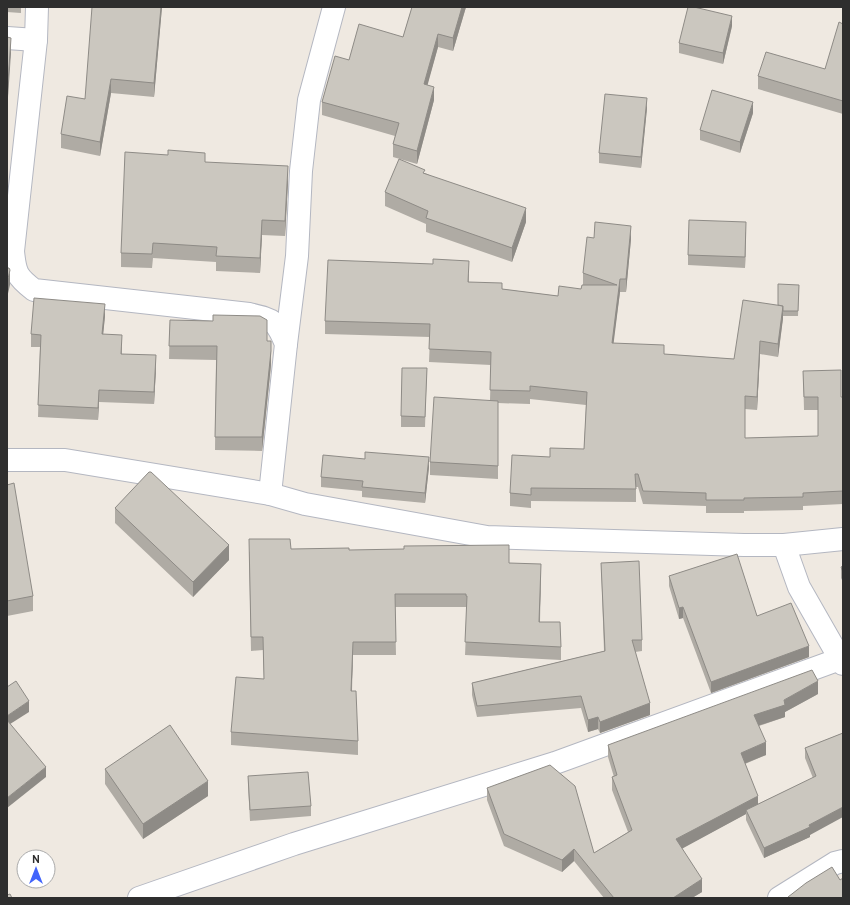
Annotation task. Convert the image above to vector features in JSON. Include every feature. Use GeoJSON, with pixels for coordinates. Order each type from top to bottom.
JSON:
{"type":"FeatureCollection","features":[{"type":"Feature","properties":{"kind":"street"},"geometry":{"type":"LineString","coordinates":[[38,7],[36,40],[13,251],[15,269],[22,282],[34,290],[249,314],[269,318],[279,327],[286,344]]}},
{"type":"Feature","properties":{"kind":"street"},"geometry":{"type":"LineString","coordinates":[[270,494],[286,344],[298,256],[301,171],[309,100],[334,7]]}},
{"type":"Feature","properties":{"kind":"street"},"geometry":{"type":"LineString","coordinates":[[7,38],[36,40]]}},
{"type":"Feature","properties":{"kind":"street"},"geometry":{"type":"LineString","coordinates":[[7,460],[65,460],[270,494],[305,504],[487,537],[681,543],[784,544],[843,539]]}},
{"type":"Feature","properties":{"kind":"street"},"geometry":{"type":"LineString","coordinates":[[139,898],[294,844],[555,763],[841,662],[799,587],[784,544]]}},
{"type":"Feature","properties":{"kind":"street"},"geometry":{"type":"LineString","coordinates":[[779,898],[835,863],[843,861]]}},
{"type":"Feature","properties":{"kind":"building"},"geometry":{"type":"Polygon","coordinates":[[[92,7],[161,7],[154,83],[111,79],[100,142],[61,134],[67,96],[85,99],[92,7]]]}},
{"type":"Feature","properties":{"kind":"building"},"geometry":{"type":"Polygon","coordinates":[[[412,7],[462,7],[453,38],[438,34],[424,84],[434,87],[417,151],[393,144],[399,123],[322,102],[335,56],[349,60],[359,24],[403,37],[412,7]]]}},
{"type":"Feature","properties":{"kind":"building"},"geometry":{"type":"Polygon","coordinates":[[[688,7],[694,7],[732,16],[723,53],[679,43],[688,7]]]}},
{"type":"Feature","properties":{"kind":"building"},"geometry":{"type":"Polygon","coordinates":[[[839,22],[843,24],[843,101],[758,76],[766,52],[825,69],[839,22]]]}},
{"type":"Feature","properties":{"kind":"building"},"geometry":{"type":"Polygon","coordinates":[[[7,37],[11,38],[7,97],[7,37]]]}},
{"type":"Feature","properties":{"kind":"building"},"geometry":{"type":"Polygon","coordinates":[[[712,90],[753,102],[740,142],[700,130],[712,90]]]}},
{"type":"Feature","properties":{"kind":"building"},"geometry":{"type":"Polygon","coordinates":[[[605,94],[647,98],[641,157],[599,153],[605,94]]]}},
{"type":"Feature","properties":{"kind":"building"},"geometry":{"type":"Polygon","coordinates":[[[168,150],[205,153],[205,162],[288,166],[285,221],[262,220],[260,258],[216,256],[217,247],[153,243],[152,254],[121,253],[125,152],[168,155],[168,150]]]}},
{"type":"Feature","properties":{"kind":"building"},"geometry":{"type":"Polygon","coordinates":[[[399,159],[425,170],[423,173],[526,208],[512,248],[426,218],[428,211],[385,192],[399,159]]]}},
{"type":"Feature","properties":{"kind":"building"},"geometry":{"type":"Polygon","coordinates":[[[689,220],[746,222],[745,257],[688,255],[689,220]]]}},
{"type":"Feature","properties":{"kind":"building"},"geometry":{"type":"Polygon","coordinates":[[[595,222],[631,226],[626,279],[620,279],[612,343],[664,345],[664,354],[734,359],[743,300],[783,306],[778,344],[760,341],[757,397],[745,396],[745,438],[818,436],[818,397],[804,397],[803,371],[841,370],[841,397],[843,397],[843,491],[803,493],[803,497],[706,500],[706,493],[643,491],[638,474],[635,474],[636,489],[531,488],[531,495],[510,493],[512,455],[550,457],[550,448],[584,449],[587,392],[530,386],[530,391],[490,390],[491,352],[429,349],[430,324],[325,321],[328,260],[433,264],[433,259],[469,261],[468,282],[502,283],[502,289],[558,296],[559,286],[581,289],[582,285],[617,285],[583,273],[587,237],[594,238],[595,222]]]}},
{"type":"Feature","properties":{"kind":"building"},"geometry":{"type":"Polygon","coordinates":[[[7,268],[10,270],[7,283],[7,268]]]}},
{"type":"Feature","properties":{"kind":"building"},"geometry":{"type":"Polygon","coordinates":[[[778,284],[799,285],[798,311],[783,311],[783,306],[778,305],[778,284]]]}},
{"type":"Feature","properties":{"kind":"building"},"geometry":{"type":"Polygon","coordinates":[[[34,298],[105,304],[102,334],[122,335],[121,354],[156,355],[154,392],[99,390],[98,408],[38,405],[41,335],[31,334],[34,298]]]}},
{"type":"Feature","properties":{"kind":"building"},"geometry":{"type":"Polygon","coordinates":[[[213,315],[260,316],[267,320],[267,341],[271,341],[271,351],[262,437],[215,437],[217,346],[169,346],[170,320],[213,321],[213,315]]]}},
{"type":"Feature","properties":{"kind":"building"},"geometry":{"type":"Polygon","coordinates":[[[402,368],[427,368],[425,417],[401,416],[402,368]]]}},
{"type":"Feature","properties":{"kind":"building"},"geometry":{"type":"Polygon","coordinates":[[[434,397],[498,401],[498,466],[430,462],[434,397]]]}},
{"type":"Feature","properties":{"kind":"building"},"geometry":{"type":"Polygon","coordinates":[[[365,452],[429,457],[425,493],[362,487],[363,481],[321,477],[323,455],[365,459],[365,452]]]}},
{"type":"Feature","properties":{"kind":"building"},"geometry":{"type":"Polygon","coordinates":[[[149,472],[151,472],[229,545],[193,582],[115,508],[149,472]]]}},
{"type":"Feature","properties":{"kind":"building"},"geometry":{"type":"Polygon","coordinates":[[[14,483],[33,596],[7,601],[7,485],[14,483]]]}},
{"type":"Feature","properties":{"kind":"building"},"geometry":{"type":"Polygon","coordinates":[[[249,539],[290,539],[291,549],[404,549],[404,546],[509,545],[509,563],[541,564],[539,622],[560,622],[561,647],[465,642],[466,594],[395,594],[396,642],[353,642],[351,691],[356,691],[358,741],[231,732],[236,677],[264,679],[263,637],[251,637],[249,539]]]}},
{"type":"Feature","properties":{"kind":"building"},"geometry":{"type":"Polygon","coordinates":[[[737,554],[757,616],[791,603],[809,646],[711,682],[683,607],[679,608],[669,576],[737,554]]]}},
{"type":"Feature","properties":{"kind":"building"},"geometry":{"type":"Polygon","coordinates":[[[639,561],[642,640],[632,640],[650,703],[600,722],[598,717],[588,720],[581,696],[477,706],[472,683],[605,651],[601,563],[639,561]]]}},
{"type":"Feature","properties":{"kind":"building"},"geometry":{"type":"Polygon","coordinates":[[[812,670],[818,681],[784,700],[785,705],[754,715],[766,742],[741,753],[758,796],[676,839],[702,879],[673,898],[614,898],[574,849],[562,860],[504,834],[487,788],[550,765],[575,786],[594,853],[632,830],[612,777],[617,775],[608,745],[812,670]]]}},
{"type":"Feature","properties":{"kind":"building"},"geometry":{"type":"Polygon","coordinates":[[[16,681],[29,701],[7,716],[7,687],[16,681]]]}},
{"type":"Feature","properties":{"kind":"building"},"geometry":{"type":"Polygon","coordinates":[[[7,720],[46,767],[7,798],[7,720]]]}},
{"type":"Feature","properties":{"kind":"building"},"geometry":{"type":"Polygon","coordinates":[[[170,725],[208,781],[143,824],[105,769],[170,725]]]}},
{"type":"Feature","properties":{"kind":"building"},"geometry":{"type":"Polygon","coordinates":[[[843,733],[843,807],[809,825],[810,827],[764,848],[746,810],[816,776],[805,748],[843,733]]]}},
{"type":"Feature","properties":{"kind":"building"},"geometry":{"type":"Polygon","coordinates":[[[308,772],[311,806],[250,810],[248,776],[308,772]]]}},
{"type":"Feature","properties":{"kind":"building"},"geometry":{"type":"Polygon","coordinates":[[[832,867],[840,880],[843,878],[843,898],[788,898],[806,883],[832,867]]]}},
{"type":"Feature","properties":{"kind":"building"},"geometry":{"type":"Polygon","coordinates":[[[10,894],[12,898],[7,898],[7,895],[10,894]]]}}]}
